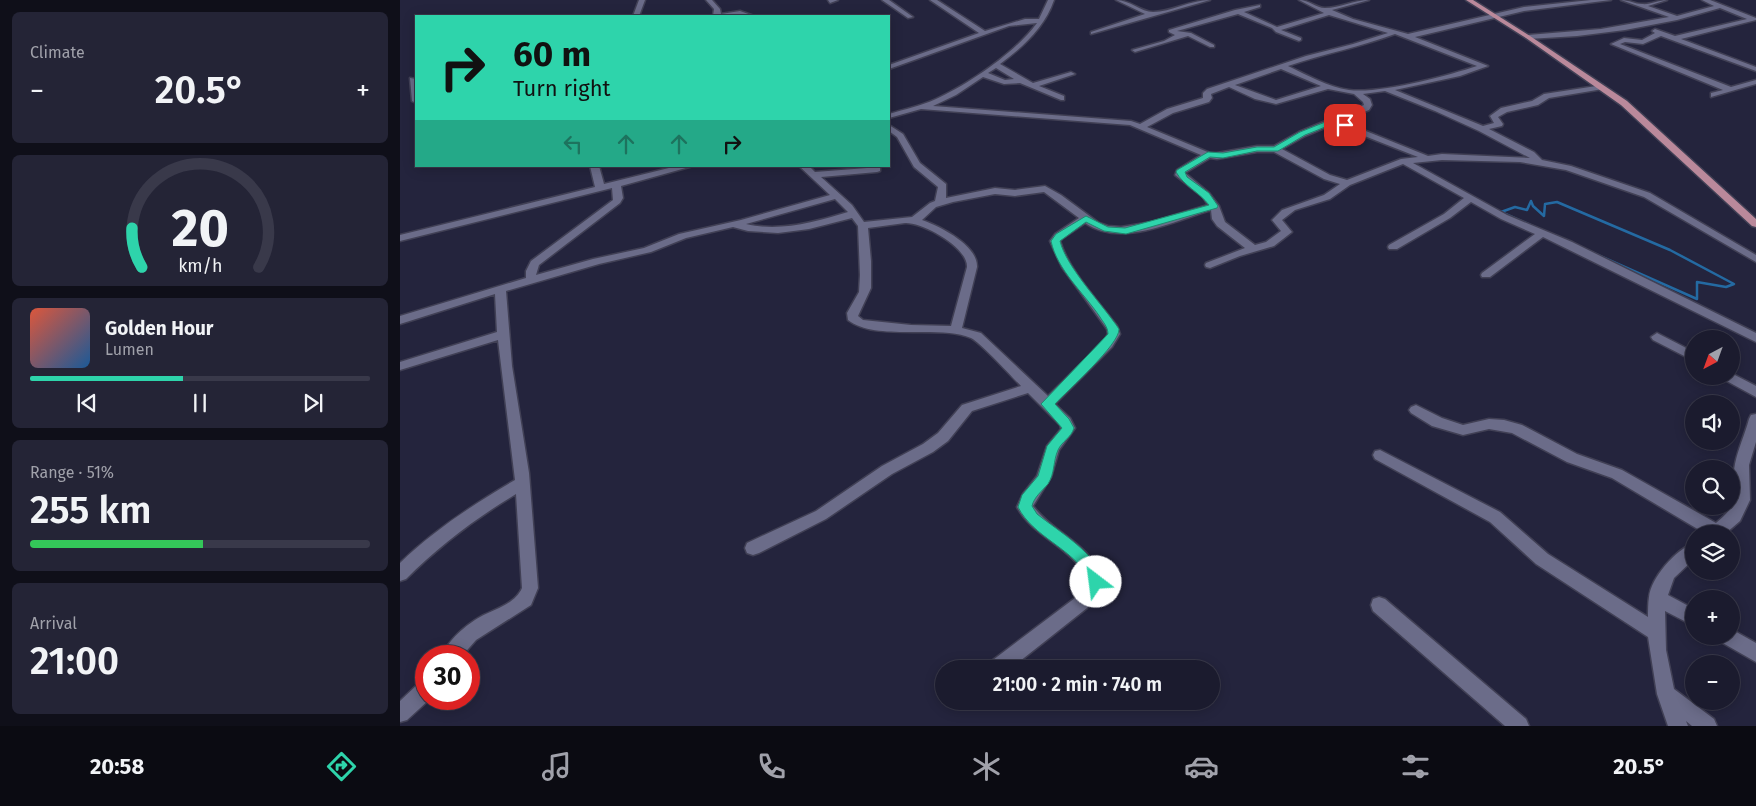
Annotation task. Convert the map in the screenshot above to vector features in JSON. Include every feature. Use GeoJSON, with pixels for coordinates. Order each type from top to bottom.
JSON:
{"type":"FeatureCollection","features":[{"type":"Feature","properties":{"kind":"main road"},"geometry":{"type":"LineString","coordinates":[[1473,1],[1640,116],[1756,224]]}},
{"type":"Feature","properties":{"kind":"street"},"geometry":{"type":"LineString","coordinates":[[636,15],[642,0]]}},
{"type":"Feature","properties":{"kind":"street"},"geometry":{"type":"LineString","coordinates":[[708,0],[717,9],[717,15]]}},
{"type":"Feature","properties":{"kind":"street"},"geometry":{"type":"LineString","coordinates":[[885,0],[910,17]]}},
{"type":"Feature","properties":{"kind":"street"},"geometry":{"type":"LineString","coordinates":[[935,1],[947,0]]}},
{"type":"Feature","properties":{"kind":"street"},"geometry":{"type":"LineString","coordinates":[[890,116],[920,107],[957,91],[982,74],[1042,21],[1049,10],[1051,0]]}},
{"type":"Feature","properties":{"kind":"street"},"geometry":{"type":"LineString","coordinates":[[1119,0],[1155,14],[1166,16]]}},
{"type":"Feature","properties":{"kind":"street"},"geometry":{"type":"LineString","coordinates":[[1281,66],[1329,86],[1357,93],[1386,89],[1484,66],[1409,36],[1393,33],[1302,0]]}},
{"type":"Feature","properties":{"kind":"street"},"geometry":{"type":"LineString","coordinates":[[1277,29],[1366,0]]}},
{"type":"Feature","properties":{"kind":"street"},"geometry":{"type":"LineString","coordinates":[[1542,0],[1553,6]]}},
{"type":"Feature","properties":{"kind":"street"},"geometry":{"type":"LineString","coordinates":[[1574,0],[1582,4]]}},
{"type":"Feature","properties":{"kind":"street"},"geometry":{"type":"LineString","coordinates":[[1409,36],[1493,15],[1608,0]]}},
{"type":"Feature","properties":{"kind":"street"},"geometry":{"type":"LineString","coordinates":[[1624,0],[1677,18]]}},
{"type":"Feature","properties":{"kind":"street"},"geometry":{"type":"LineString","coordinates":[[1642,6],[1664,0]]}},
{"type":"Feature","properties":{"kind":"street"},"geometry":{"type":"LineString","coordinates":[[1705,0],[1753,18]]}},
{"type":"Feature","properties":{"kind":"street"},"geometry":{"type":"LineString","coordinates":[[935,1],[983,32]]}},
{"type":"Feature","properties":{"kind":"street"},"geometry":{"type":"LineString","coordinates":[[1093,33],[1202,1]]}},
{"type":"Feature","properties":{"kind":"street"},"geometry":{"type":"LineString","coordinates":[[1180,35],[1171,31],[1258,6]]}},
{"type":"Feature","properties":{"kind":"street"},"geometry":{"type":"LineString","coordinates":[[1528,38],[1578,36],[1677,18],[1720,6]]}},
{"type":"Feature","properties":{"kind":"street"},"geometry":{"type":"LineString","coordinates":[[1237,11],[1299,39]]}},
{"type":"Feature","properties":{"kind":"street"},"geometry":{"type":"LineString","coordinates":[[725,15],[740,13],[748,15]]}},
{"type":"Feature","properties":{"kind":"street"},"geometry":{"type":"LineString","coordinates":[[1675,38],[1753,18]]}},
{"type":"Feature","properties":{"kind":"street"},"geometry":{"type":"LineString","coordinates":[[890,66],[912,60],[983,32],[1020,21],[1042,21]]}},
{"type":"Feature","properties":{"kind":"street"},"geometry":{"type":"LineString","coordinates":[[1180,22],[1188,25]]}},
{"type":"Feature","properties":{"kind":"street"},"geometry":{"type":"LineString","coordinates":[[1638,25],[1756,69]]}},
{"type":"Feature","properties":{"kind":"street"},"geometry":{"type":"LineString","coordinates":[[1142,126],[1170,111],[1206,100],[1208,98],[1207,93],[1308,57],[1366,43],[1393,33]]}},
{"type":"Feature","properties":{"kind":"street"},"geometry":{"type":"LineString","coordinates":[[1661,33],[1643,42],[1624,40],[1614,44],[1731,90]]}},
{"type":"Feature","properties":{"kind":"street"},"geometry":{"type":"LineString","coordinates":[[1135,50],[1166,42],[1180,35],[1189,34],[1212,46]]}},
{"type":"Feature","properties":{"kind":"street"},"geometry":{"type":"LineString","coordinates":[[995,64],[1021,81],[1061,98]]}},
{"type":"Feature","properties":{"kind":"street"},"geometry":{"type":"LineString","coordinates":[[982,74],[1004,82],[1021,81]]}},
{"type":"Feature","properties":{"kind":"street"},"geometry":{"type":"LineString","coordinates":[[1032,86],[1072,74]]}},
{"type":"Feature","properties":{"kind":"street"},"geometry":{"type":"LineString","coordinates":[[412,80],[415,96]]}},
{"type":"Feature","properties":{"kind":"street"},"geometry":{"type":"LineString","coordinates":[[1714,96],[1756,82]]}},
{"type":"Feature","properties":{"kind":"street"},"geometry":{"type":"LineString","coordinates":[[1230,85],[1258,97],[1276,102],[1329,86]]}},
{"type":"Feature","properties":{"kind":"street"},"geometry":{"type":"LineString","coordinates":[[1482,129],[1499,124],[1494,116],[1504,110],[1534,103],[1546,96],[1600,87]]}},
{"type":"Feature","properties":{"kind":"street"},"geometry":{"type":"LineString","coordinates":[[1386,89],[1438,109],[1482,129],[1531,154],[1538,161]]}},
{"type":"Feature","properties":{"kind":"street"},"geometry":{"type":"LineString","coordinates":[[1276,149],[1302,134],[1366,108],[1368,105],[1367,101],[1357,93]]}},
{"type":"Feature","properties":{"kind":"street"},"geometry":{"type":"LineString","coordinates":[[920,107],[1107,120],[1142,126],[1208,155],[1223,156],[1257,149],[1276,149],[1327,177],[1346,183]]}},
{"type":"Feature","properties":{"kind":"street"},"geometry":{"type":"LineString","coordinates":[[1333,121],[1370,134],[1401,149],[1429,158]]}},
{"type":"Feature","properties":{"kind":"street"},"geometry":{"type":"LineString","coordinates":[[890,128],[900,136],[917,165],[943,186],[940,202]]}},
{"type":"Feature","properties":{"kind":"street"},"geometry":{"type":"LineString","coordinates":[[1208,155],[1184,168],[1180,175],[1206,195],[1214,206],[1217,219],[1221,224],[1253,250]]}},
{"type":"Feature","properties":{"kind":"street"},"geometry":{"type":"LineString","coordinates":[[1210,264],[1270,244],[1286,234],[1286,229],[1277,220],[1293,208],[1330,195],[1346,183],[1404,161],[1429,158],[1520,159],[1538,161],[1581,172],[1647,195],[1756,259]]}},
{"type":"Feature","properties":{"kind":"street"},"geometry":{"type":"LineString","coordinates":[[1404,161],[1504,217],[1542,232],[1756,338]]}},
{"type":"Feature","properties":{"kind":"street"},"geometry":{"type":"LineString","coordinates":[[594,167],[600,188]]}},
{"type":"Feature","properties":{"kind":"street"},"geometry":{"type":"LineString","coordinates":[[400,238],[685,167]]}},
{"type":"Feature","properties":{"kind":"street"},"geometry":{"type":"LineString","coordinates":[[804,167],[835,196],[850,207],[858,222],[864,225],[914,221],[940,202],[995,190],[1015,193],[1045,190],[1096,226],[1126,231],[1214,206]]}},
{"type":"Feature","properties":{"kind":"street"},"geometry":{"type":"LineString","coordinates":[[812,175],[835,172],[863,172],[877,169]]}},
{"type":"Feature","properties":{"kind":"street"},"geometry":{"type":"LineString","coordinates":[[531,280],[531,271],[535,263],[617,201],[616,184]]}},
{"type":"Feature","properties":{"kind":"street"},"geometry":{"type":"LineString","coordinates":[[400,320],[531,280],[647,250],[683,236],[835,196]]}},
{"type":"Feature","properties":{"kind":"street"},"geometry":{"type":"LineString","coordinates":[[1393,247],[1447,216],[1470,198]]}},
{"type":"Feature","properties":{"kind":"street"},"geometry":{"type":"LineString","coordinates":[[733,224],[754,230],[784,230],[816,225],[853,214]]}},
{"type":"Feature","properties":{"kind":"street"},"geometry":{"type":"LineString","coordinates":[[1047,404],[1108,344],[1114,334],[1113,329],[1067,266],[1057,248],[1056,241],[1059,236],[1086,218]]}},
{"type":"Feature","properties":{"kind":"street"},"geometry":{"type":"LineString","coordinates":[[914,221],[960,246],[970,255],[972,260],[956,330]]}},
{"type":"Feature","properties":{"kind":"street"},"geometry":{"type":"LineString","coordinates":[[864,225],[862,234],[866,250],[865,291],[853,312],[852,317],[856,321],[912,329],[956,330],[977,336],[1031,387],[1065,422],[1068,428],[1052,449],[1048,470],[1043,480],[1026,499],[1025,507],[1032,518],[1081,558],[1095,574],[1096,582],[1081,603],[1007,660]]}},
{"type":"Feature","properties":{"kind":"street"},"geometry":{"type":"LineString","coordinates":[[1486,275],[1542,232]]}},
{"type":"Feature","properties":{"kind":"street"},"geometry":{"type":"LineString","coordinates":[[460,645],[470,634],[525,600],[530,588],[523,482],[502,335],[500,289]]}},
{"type":"Feature","properties":{"kind":"street"},"geometry":{"type":"LineString","coordinates":[[400,366],[502,335]]}},
{"type":"Feature","properties":{"kind":"street"},"geometry":{"type":"LineString","coordinates":[[1657,337],[1685,352]]}},
{"type":"Feature","properties":{"kind":"street"},"geometry":{"type":"LineString","coordinates":[[1740,383],[1756,392]]}},
{"type":"Feature","properties":{"kind":"street"},"geometry":{"type":"LineString","coordinates":[[753,548],[844,502],[887,470],[928,448],[943,437],[968,408],[1031,387]]}},
{"type":"Feature","properties":{"kind":"street"},"geometry":{"type":"LineString","coordinates":[[1416,410],[1437,422],[1463,430],[1489,424],[1504,425],[1517,429],[1572,458],[1617,474],[1702,525]]}},
{"type":"Feature","properties":{"kind":"street"},"geometry":{"type":"LineString","coordinates":[[1724,525],[1734,516],[1743,500],[1742,465],[1756,419]]}},
{"type":"Feature","properties":{"kind":"street"},"geometry":{"type":"LineString","coordinates":[[1380,455],[1494,518],[1508,527],[1542,559],[1657,633]]}},
{"type":"Feature","properties":{"kind":"street"},"geometry":{"type":"LineString","coordinates":[[400,574],[438,538],[476,511],[523,482]]}},
{"type":"Feature","properties":{"kind":"street"},"geometry":{"type":"LineString","coordinates":[[1678,726],[1666,694],[1656,644],[1657,598],[1669,573],[1685,558]]}},
{"type":"Feature","properties":{"kind":"street"},"geometry":{"type":"LineString","coordinates":[[1657,598],[1685,613]]}},
{"type":"Feature","properties":{"kind":"street"},"geometry":{"type":"LineString","coordinates":[[1379,605],[1519,726]]}},
{"type":"Feature","properties":{"kind":"street"},"geometry":{"type":"LineString","coordinates":[[1740,644],[1756,653]]}},
{"type":"Feature","properties":{"kind":"street"},"geometry":{"type":"LineString","coordinates":[[1666,694],[1707,726]]}},
{"type":"Feature","properties":{"kind":"street"},"geometry":{"type":"LineString","coordinates":[[400,714],[415,700]]}},
{"type":"Feature","properties":{"kind":"waterway"},"geometry":{"type":"LineString","coordinates":[[1531,201],[1533,206],[1544,216],[1545,204],[1557,202],[1670,250],[1734,284],[1726,287],[1697,282],[1697,299],[1501,212],[1515,207],[1527,210],[1531,201]]}},
{"type":"Feature","properties":{"kind":"route"},"geometry":{"type":"LineString","coordinates":[[1096,582],[1095,574],[1081,558],[1032,518],[1025,507],[1026,499],[1043,480],[1048,470],[1052,449],[1068,428],[1065,422],[1047,404],[1108,344],[1114,334],[1113,329],[1098,306],[1067,266],[1057,248],[1056,241],[1059,236],[1086,218],[1096,226],[1126,231],[1214,206],[1206,195],[1180,175],[1184,168],[1208,155],[1223,156],[1257,149],[1276,149],[1302,134],[1333,121],[1345,125]]}}]}
